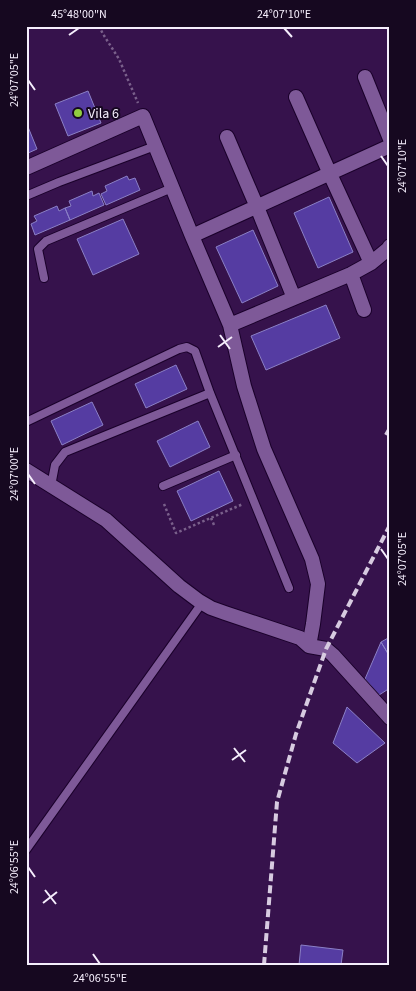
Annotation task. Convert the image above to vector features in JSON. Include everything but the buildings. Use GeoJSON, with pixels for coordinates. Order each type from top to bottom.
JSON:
{"type":"FeatureCollection","features":[{"type":"Feature","properties":{"kind":"street"},"geometry":{"type":"LineString","coordinates":[[365,77],[390,139]]}},
{"type":"Feature","properties":{"kind":"street"},"geometry":{"type":"LineString","coordinates":[[296,97],[371,263]]}},
{"type":"Feature","properties":{"kind":"street"},"geometry":{"type":"LineString","coordinates":[[26,168],[143,116],[230,325],[244,386],[264,449],[312,559],[318,584],[309,646]]}},
{"type":"Feature","properties":{"kind":"street"},"geometry":{"type":"LineString","coordinates":[[227,137],[294,298]]}},
{"type":"Feature","properties":{"kind":"street"},"geometry":{"type":"LineString","coordinates":[[192,236],[390,146]]}},
{"type":"Feature","properties":{"kind":"street"},"geometry":{"type":"LineString","coordinates":[[230,325],[351,274],[371,263],[390,246]]}},
{"type":"Feature","properties":{"kind":"street"},"geometry":{"type":"LineString","coordinates":[[351,274],[364,310]]}},
{"type":"Feature","properties":{"kind":"street"},"geometry":{"type":"LineString","coordinates":[[26,470],[111,525],[179,586],[202,603],[225,613],[300,638],[309,646],[326,649],[334,655],[390,718]]}},
{"type":"Feature","properties":{"kind":"lane"},"geometry":{"type":"LineString","coordinates":[[26,196],[155,146]]}},
{"type":"Feature","properties":{"kind":"lane"},"geometry":{"type":"LineString","coordinates":[[44,278],[38,249],[46,241],[172,188]]}},
{"type":"Feature","properties":{"kind":"lane"},"geometry":{"type":"LineString","coordinates":[[26,422],[171,352],[187,347],[195,351],[210,393],[289,588]]}},
{"type":"Feature","properties":{"kind":"lane"},"geometry":{"type":"LineString","coordinates":[[51,486],[55,465],[66,452],[210,393]]}},
{"type":"Feature","properties":{"kind":"lane"},"geometry":{"type":"LineString","coordinates":[[164,486],[236,455]]}},
{"type":"Feature","properties":{"kind":"lane"},"geometry":{"type":"LineString","coordinates":[[26,850],[202,603]]}},
{"type":"Feature","properties":{"kind":"path"},"geometry":{"type":"LineString","coordinates":[[99,26],[119,59],[143,116]]}},
{"type":"Feature","properties":{"kind":"path"},"geometry":{"type":"LineString","coordinates":[[164,504],[176,533],[254,499]]}},
{"type":"Feature","properties":{"kind":"path"},"geometry":{"type":"LineString","coordinates":[[211,518],[214,525]]}},
{"type":"Feature","properties":{"kind":"railway"},"geometry":{"type":"LineString","coordinates":[[386,435],[390,428]]}},
{"type":"Feature","properties":{"kind":"railway"},"geometry":{"type":"LineString","coordinates":[[264,965],[277,802],[296,734],[326,649],[390,525]]}},
{"type":"Feature","properties":{"kind":"place","name":"Vila 6"},"geometry":{"type":"Point","coordinates":[78,113]}}]}
